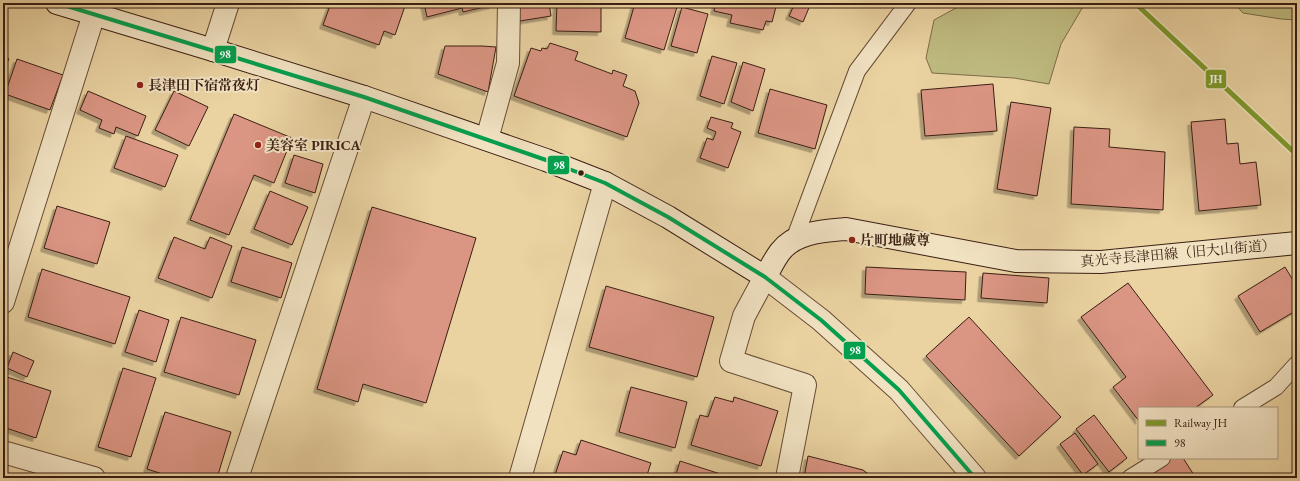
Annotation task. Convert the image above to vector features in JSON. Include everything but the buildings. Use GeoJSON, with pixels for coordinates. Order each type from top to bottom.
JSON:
{"type":"FeatureCollection","features":[{"type":"Feature","properties":{"kind":"street"},"geometry":{"type":"LineString","coordinates":[[57,3],[364,97],[487,139],[605,183],[668,217],[765,277],[821,320],[899,390],[975,478]]}},
{"type":"Feature","properties":{"kind":"street"},"geometry":{"type":"LineString","coordinates":[[213,50],[228,3]]}},
{"type":"Feature","properties":{"kind":"street"},"geometry":{"type":"LineString","coordinates":[[487,139],[508,63],[509,3]]}},
{"type":"Feature","properties":{"kind":"street"},"geometry":{"type":"LineString","coordinates":[[3,302],[94,14]]}},
{"type":"Feature","properties":{"kind":"street"},"geometry":{"type":"LineString","coordinates":[[237,478],[364,97]]}},
{"type":"Feature","properties":{"kind":"street"},"geometry":{"type":"LineString","coordinates":[[520,478],[605,183]]}},
{"type":"Feature","properties":{"kind":"street","name":"真光寺長津田線（旧大山街道）"},"geometry":{"type":"LineString","coordinates":[[787,478],[805,386],[731,361],[744,316],[780,252],[794,240],[820,231],[846,229],[1016,261],[1101,262],[1297,242]]}},
{"type":"Feature","properties":{"kind":"street"},"geometry":{"type":"LineString","coordinates":[[3,452],[94,478]]}},
{"type":"Feature","properties":{"kind":"lane"},"geometry":{"type":"LineString","coordinates":[[794,240],[857,71],[908,3]]}},
{"type":"Feature","properties":{"kind":"lane"},"geometry":{"type":"LineString","coordinates":[[1244,407],[1276,387],[1297,364]]}},
{"type":"Feature","properties":{"kind":"lane"},"geometry":{"type":"LineString","coordinates":[[1130,478],[1160,459]]}},
{"type":"Feature","properties":{"kind":"shaded area"},"geometry":{"type":"Polygon","coordinates":[[[965,3],[1084,3],[1084,5],[1061,44],[1049,84],[1014,78],[932,73],[926,58],[934,20],[965,3]]]}},
{"type":"Feature","properties":{"kind":"shaded area"},"geometry":{"type":"Polygon","coordinates":[[[1234,3],[1297,3],[1297,20],[1243,13],[1234,3]]]}},
{"type":"Feature","properties":{"kind":"rail line","name":"JH"},"geometry":{"type":"LineString","coordinates":[[1135,3],[1297,155]]}},
{"type":"Feature","properties":{"kind":"transit line","name":"98"},"geometry":{"type":"LineString","coordinates":[[57,3],[364,97],[546,160],[605,183],[668,217],[765,277],[821,320],[899,390],[975,478]]}},
{"type":"Feature","properties":{"kind":"place","name":"長津田下宿常夜灯"},"geometry":{"type":"Point","coordinates":[140,85]}},
{"type":"Feature","properties":{"kind":"place","name":"美容室 PIRICA"},"geometry":{"type":"Point","coordinates":[258,145]}},
{"type":"Feature","properties":{"kind":"place","name":"片町地蔵尊"},"geometry":{"type":"Point","coordinates":[852,240]}}]}
